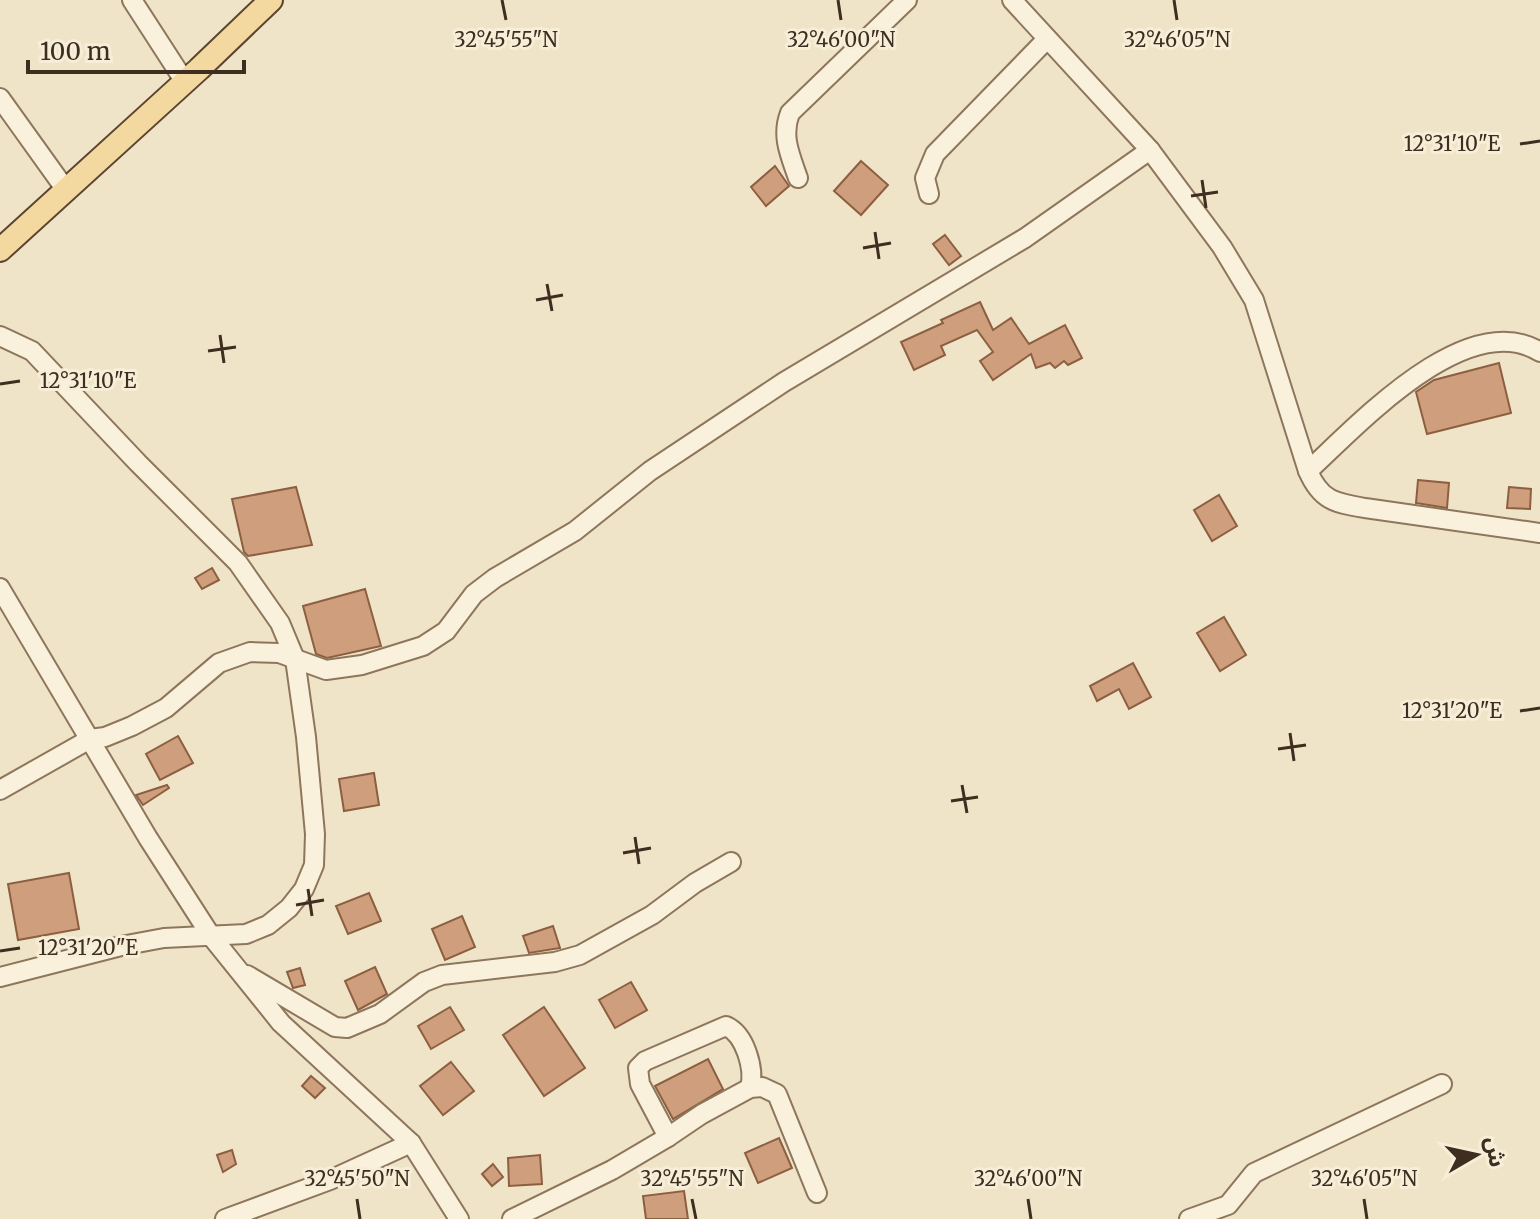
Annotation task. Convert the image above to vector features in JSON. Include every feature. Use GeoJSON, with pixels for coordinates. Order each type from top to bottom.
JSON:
{"type":"FeatureCollection","features":[{"type":"Feature","properties":{"kind":"main road"},"geometry":{"type":"LineString","coordinates":[[0,250],[271,0]]}},
{"type":"Feature","properties":{"kind":"street"},"geometry":{"type":"LineString","coordinates":[[132,0],[185,82]]}},
{"type":"Feature","properties":{"kind":"street"},"geometry":{"type":"LineString","coordinates":[[798,178],[784,127],[790,113],[907,0]]}},
{"type":"Feature","properties":{"kind":"street"},"geometry":{"type":"LineString","coordinates":[[1012,0],[1150,150],[1222,247],[1254,300],[1308,471],[1322,495],[1339,503],[1540,533]]}},
{"type":"Feature","properties":{"kind":"street"},"geometry":{"type":"LineString","coordinates":[[929,194],[925,178],[935,154],[1047,39]]}},
{"type":"Feature","properties":{"kind":"street"},"geometry":{"type":"LineString","coordinates":[[0,98],[66,190]]}},
{"type":"Feature","properties":{"kind":"street"},"geometry":{"type":"LineString","coordinates":[[0,790],[90,739],[105,737],[132,726],[166,708],[219,663],[250,652],[279,653],[326,670],[362,665],[423,646],[446,631],[474,594],[495,578],[575,531],[650,471],[784,382],[1025,238],[1150,150]]}},
{"type":"Feature","properties":{"kind":"street"},"geometry":{"type":"LineString","coordinates":[[0,336],[32,351],[238,563],[280,623],[295,659],[315,834],[314,865],[304,889],[289,908],[268,925],[246,934],[164,938],[121,946],[0,977]]}},
{"type":"Feature","properties":{"kind":"street"},"geometry":{"type":"LineString","coordinates":[[1308,471],[1420,372],[1464,349],[1499,341],[1532,347],[1540,352]]}},
{"type":"Feature","properties":{"kind":"street"},"geometry":{"type":"LineString","coordinates":[[0,588],[211,936],[281,1023],[411,1143],[459,1219]]}},
{"type":"Feature","properties":{"kind":"street"},"geometry":{"type":"LineString","coordinates":[[232,964],[324,1021],[335,1027],[347,1028],[380,1014],[424,982],[442,975],[555,962],[580,955],[652,915],[695,883],[731,862]]}},
{"type":"Feature","properties":{"kind":"street"},"geometry":{"type":"LineString","coordinates":[[668,1137],[640,1084],[638,1068],[645,1061],[726,1026],[736,1032],[751,1065],[750,1088]]}},
{"type":"Feature","properties":{"kind":"street"},"geometry":{"type":"LineString","coordinates":[[1189,1219],[1228,1205],[1254,1173],[1442,1084]]}},
{"type":"Feature","properties":{"kind":"street"},"geometry":{"type":"LineString","coordinates":[[512,1219],[612,1170],[750,1088],[762,1087],[777,1094],[817,1193]]}},
{"type":"Feature","properties":{"kind":"street"},"geometry":{"type":"LineString","coordinates":[[225,1219],[330,1180],[411,1143]]}},
{"type":"Feature","properties":{"kind":"building"},"geometry":{"type":"Polygon","coordinates":[[[861,161],[888,185],[861,215],[834,191],[861,161]]]}},
{"type":"Feature","properties":{"kind":"building"},"geometry":{"type":"Polygon","coordinates":[[[775,166],[789,186],[766,206],[751,187],[775,166]]]}},
{"type":"Feature","properties":{"kind":"building"},"geometry":{"type":"Polygon","coordinates":[[[945,235],[961,256],[949,265],[933,244],[945,235]]]}},
{"type":"Feature","properties":{"kind":"building"},"geometry":{"type":"Polygon","coordinates":[[[980,302],[993,330],[1011,318],[1029,344],[1065,325],[1082,358],[1068,365],[1064,361],[1055,368],[1050,363],[1036,368],[1031,354],[993,380],[980,361],[993,352],[977,330],[941,346],[945,355],[914,370],[901,342],[980,302]]]}},
{"type":"Feature","properties":{"kind":"building"},"geometry":{"type":"Polygon","coordinates":[[[1499,363],[1511,413],[1427,434],[1416,392],[1434,380],[1499,363]]]}},
{"type":"Feature","properties":{"kind":"building"},"geometry":{"type":"Polygon","coordinates":[[[1418,480],[1449,483],[1447,508],[1416,503],[1418,480]]]}},
{"type":"Feature","properties":{"kind":"building"},"geometry":{"type":"Polygon","coordinates":[[[296,487],[312,545],[248,556],[244,552],[232,499],[296,487]]]}},
{"type":"Feature","properties":{"kind":"building"},"geometry":{"type":"Polygon","coordinates":[[[1509,487],[1531,489],[1530,509],[1507,508],[1509,487]]]}},
{"type":"Feature","properties":{"kind":"building"},"geometry":{"type":"Polygon","coordinates":[[[1219,495],[1237,526],[1212,541],[1194,510],[1219,495]]]}},
{"type":"Feature","properties":{"kind":"building"},"geometry":{"type":"Polygon","coordinates":[[[212,568],[219,580],[202,589],[195,578],[212,568]]]}},
{"type":"Feature","properties":{"kind":"building"},"geometry":{"type":"Polygon","coordinates":[[[365,589],[381,646],[327,658],[316,654],[303,606],[365,589]]]}},
{"type":"Feature","properties":{"kind":"building"},"geometry":{"type":"Polygon","coordinates":[[[1224,617],[1246,655],[1220,671],[1197,633],[1224,617]]]}},
{"type":"Feature","properties":{"kind":"building"},"geometry":{"type":"Polygon","coordinates":[[[1133,663],[1151,697],[1129,709],[1119,689],[1097,701],[1090,686],[1133,663]]]}},
{"type":"Feature","properties":{"kind":"building"},"geometry":{"type":"Polygon","coordinates":[[[178,736],[193,763],[160,780],[146,754],[178,736]]]}},
{"type":"Feature","properties":{"kind":"building"},"geometry":{"type":"Polygon","coordinates":[[[374,773],[379,805],[344,811],[339,779],[374,773]]]}},
{"type":"Feature","properties":{"kind":"building"},"geometry":{"type":"Polygon","coordinates":[[[167,785],[169,788],[143,805],[136,795],[167,785]]]}},
{"type":"Feature","properties":{"kind":"building"},"geometry":{"type":"Polygon","coordinates":[[[69,873],[79,929],[18,940],[8,884],[69,873]]]}},
{"type":"Feature","properties":{"kind":"building"},"geometry":{"type":"Polygon","coordinates":[[[369,893],[381,921],[348,934],[336,906],[369,893]]]}},
{"type":"Feature","properties":{"kind":"building"},"geometry":{"type":"Polygon","coordinates":[[[462,916],[475,947],[445,960],[432,929],[462,916]]]}},
{"type":"Feature","properties":{"kind":"building"},"geometry":{"type":"Polygon","coordinates":[[[553,926],[560,948],[529,953],[523,936],[553,926]]]}},
{"type":"Feature","properties":{"kind":"building"},"geometry":{"type":"Polygon","coordinates":[[[375,967],[387,994],[358,1010],[345,981],[375,967]]]}},
{"type":"Feature","properties":{"kind":"building"},"geometry":{"type":"Polygon","coordinates":[[[300,968],[305,985],[293,988],[287,972],[300,968]]]}},
{"type":"Feature","properties":{"kind":"building"},"geometry":{"type":"Polygon","coordinates":[[[631,982],[647,1010],[615,1028],[599,1000],[631,982]]]}},
{"type":"Feature","properties":{"kind":"building"},"geometry":{"type":"Polygon","coordinates":[[[450,1007],[464,1030],[431,1049],[418,1026],[450,1007]]]}},
{"type":"Feature","properties":{"kind":"building"},"geometry":{"type":"Polygon","coordinates":[[[544,1007],[585,1068],[544,1096],[503,1035],[544,1007]]]}},
{"type":"Feature","properties":{"kind":"building"},"geometry":{"type":"Polygon","coordinates":[[[708,1059],[723,1089],[673,1119],[655,1086],[708,1059]]]}},
{"type":"Feature","properties":{"kind":"building"},"geometry":{"type":"Polygon","coordinates":[[[451,1062],[474,1091],[443,1115],[420,1086],[451,1062]]]}},
{"type":"Feature","properties":{"kind":"building"},"geometry":{"type":"Polygon","coordinates":[[[311,1076],[325,1088],[315,1098],[302,1086],[311,1076]]]}},
{"type":"Feature","properties":{"kind":"building"},"geometry":{"type":"Polygon","coordinates":[[[779,1138],[792,1168],[758,1183],[745,1153],[779,1138]]]}},
{"type":"Feature","properties":{"kind":"building"},"geometry":{"type":"Polygon","coordinates":[[[232,1150],[236,1164],[223,1172],[217,1155],[232,1150]]]}},
{"type":"Feature","properties":{"kind":"building"},"geometry":{"type":"Polygon","coordinates":[[[540,1155],[542,1184],[509,1186],[508,1158],[540,1155]]]}},
{"type":"Feature","properties":{"kind":"building"},"geometry":{"type":"Polygon","coordinates":[[[493,1164],[503,1177],[492,1186],[482,1174],[493,1164]]]}},
{"type":"Feature","properties":{"kind":"building"},"geometry":{"type":"Polygon","coordinates":[[[684,1191],[688,1219],[646,1219],[643,1196],[684,1191]]]}}]}
